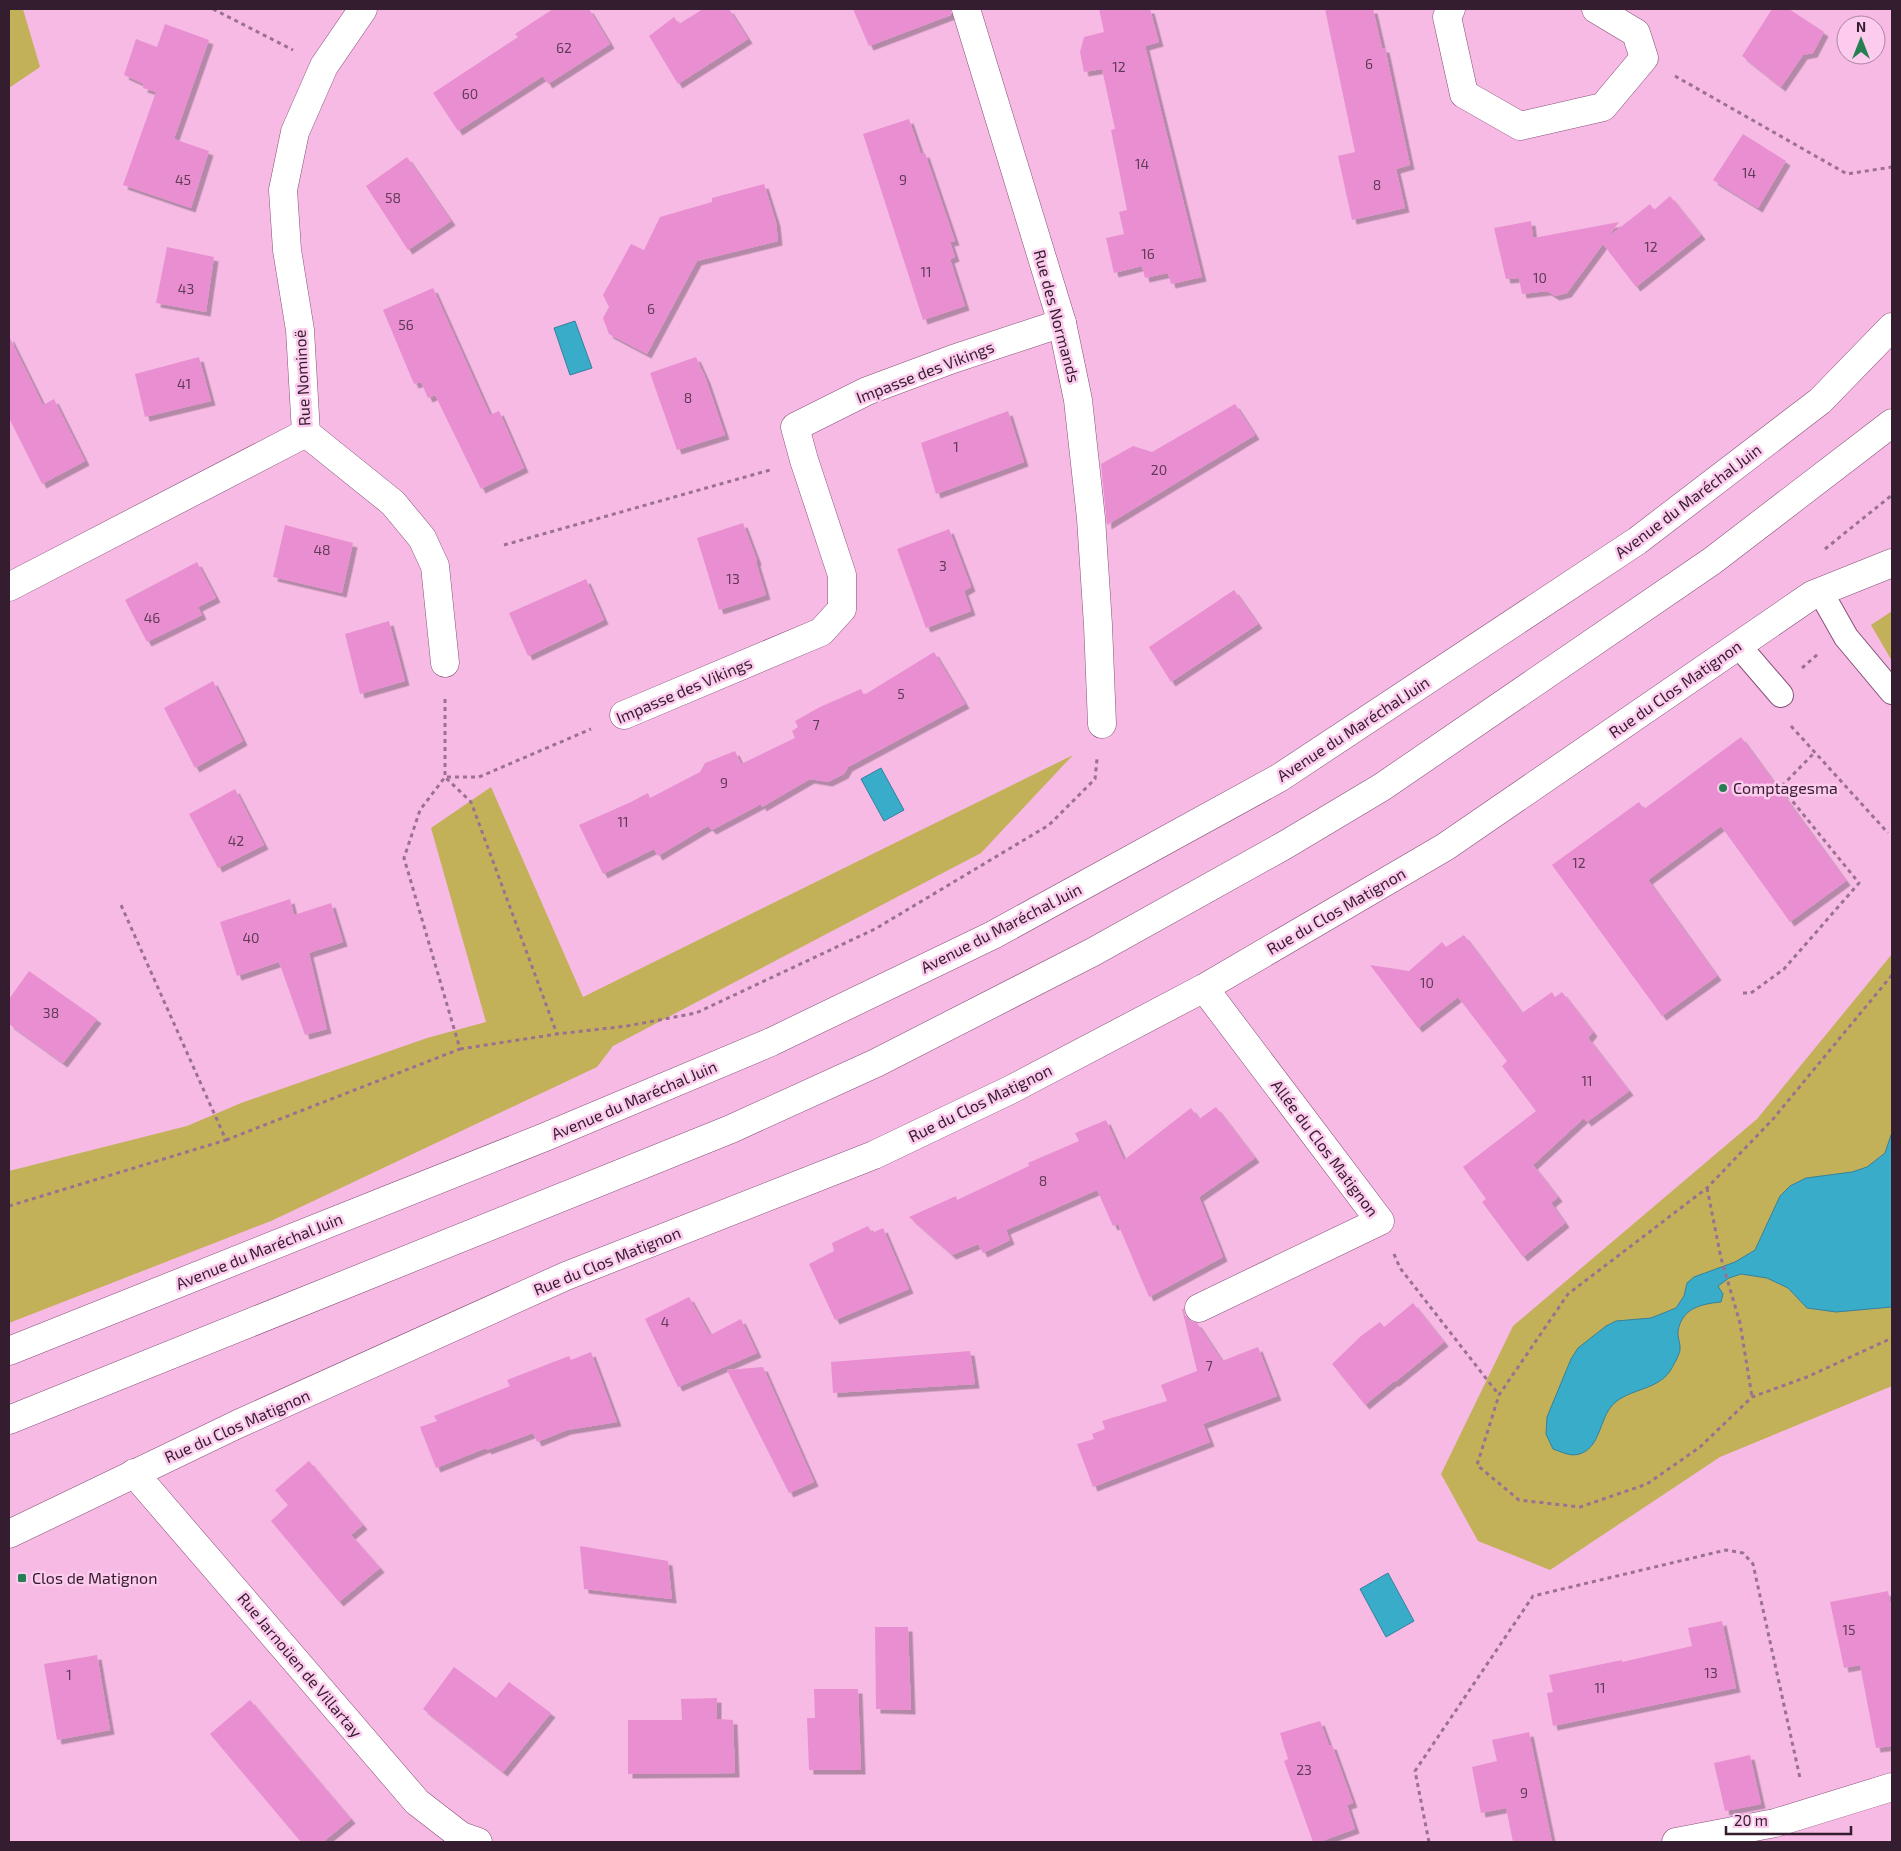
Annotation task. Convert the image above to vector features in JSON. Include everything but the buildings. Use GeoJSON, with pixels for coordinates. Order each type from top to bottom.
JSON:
{"type":"FeatureCollection","features":[{"type":"Feature","properties":{"kind":"street","name":"Rue Nominoë"},"geometry":{"type":"LineString","coordinates":[[9,587],[306,433],[300,330],[287,250],[283,190],[295,132],[324,66],[363,9]]}},
{"type":"Feature","properties":{"kind":"street","name":"Rue des Normands"},"geometry":{"type":"LineString","coordinates":[[966,9],[1062,323],[1078,400],[1091,518],[1102,724]]}},
{"type":"Feature","properties":{"kind":"street"},"geometry":{"type":"LineString","coordinates":[[1451,9],[1447,17],[1464,94],[1520,126],[1603,107],[1644,58],[1636,33],[1596,9]]}},
{"type":"Feature","properties":{"kind":"street","name":"Impasse des Vikings"},"geometry":{"type":"LineString","coordinates":[[624,716],[821,632],[842,609],[842,575],[795,428],[867,391],[953,359],[1062,323]]}},
{"type":"Feature","properties":{"kind":"street","name":"Avenue du Maréchal Juin"},"geometry":{"type":"LineString","coordinates":[[9,1351],[545,1137],[771,1042],[993,935],[1280,778],[1637,541],[1820,401],[1892,327]]}},
{"type":"Feature","properties":{"kind":"street"},"geometry":{"type":"LineString","coordinates":[[9,1420],[731,1129],[876,1062],[1093,952],[1286,845],[1382,787],[1712,561],[1892,423]]}},
{"type":"Feature","properties":{"kind":"street"},"geometry":{"type":"LineString","coordinates":[[306,433],[393,503],[422,538],[435,566],[445,663]]}},
{"type":"Feature","properties":{"kind":"street","name":"Rue du Clos Matignon"},"geometry":{"type":"LineString","coordinates":[[9,1534],[134,1473],[566,1276],[874,1155],[1010,1090],[1204,988],[1445,847],[1816,593],[1892,562]]}},
{"type":"Feature","properties":{"kind":"street","name":"Allée du Clos Matignon"},"geometry":{"type":"LineString","coordinates":[[1200,1308],[1380,1221],[1204,988]]}},
{"type":"Feature","properties":{"kind":"street","name":"Rue Jarnoüen de Villartay"},"geometry":{"type":"LineString","coordinates":[[134,1473],[417,1802],[461,1836],[478,1842]]}},
{"type":"Feature","properties":{"kind":"street"},"geometry":{"type":"LineString","coordinates":[[1676,1842],[1775,1822],[1892,1787]]}},
{"type":"Feature","properties":{"kind":"lane"},"geometry":{"type":"LineString","coordinates":[[1816,593],[1846,637],[1892,692]]}},
{"type":"Feature","properties":{"kind":"lane"},"geometry":{"type":"LineString","coordinates":[[1738,645],[1779,693]]}},
{"type":"Feature","properties":{"kind":"path"},"geometry":{"type":"LineString","coordinates":[[213,9],[324,66]]}},
{"type":"Feature","properties":{"kind":"path"},"geometry":{"type":"LineString","coordinates":[[1644,58],[1847,174],[1892,167]]}},
{"type":"Feature","properties":{"kind":"path"},"geometry":{"type":"LineString","coordinates":[[504,546],[804,460]]}},
{"type":"Feature","properties":{"kind":"path"},"geometry":{"type":"LineString","coordinates":[[1816,593],[1805,573],[1809,562],[1892,495]]}},
{"type":"Feature","properties":{"kind":"path"},"geometry":{"type":"LineString","coordinates":[[1811,661],[1779,693],[1767,700],[1888,834]]}},
{"type":"Feature","properties":{"kind":"path"},"geometry":{"type":"LineString","coordinates":[[445,663],[445,777],[420,810],[404,858],[460,1049]]}},
{"type":"Feature","properties":{"kind":"path","name":"Impasse des Vikings"},"geometry":{"type":"LineString","coordinates":[[445,777],[479,777],[624,716]]}},
{"type":"Feature","properties":{"kind":"path"},"geometry":{"type":"LineString","coordinates":[[9,1206],[226,1140],[460,1049],[627,1026],[696,1013],[875,929],[1049,825],[1095,779],[1102,724]]}},
{"type":"Feature","properties":{"kind":"path"},"geometry":{"type":"LineString","coordinates":[[1743,993],[1751,993],[1784,969],[1859,884],[1781,787],[1815,752]]}},
{"type":"Feature","properties":{"kind":"path"},"geometry":{"type":"LineString","coordinates":[[445,777],[471,802],[558,1034]]}},
{"type":"Feature","properties":{"kind":"path"},"geometry":{"type":"LineString","coordinates":[[121,905],[226,1140]]}},
{"type":"Feature","properties":{"kind":"path"},"geometry":{"type":"LineString","coordinates":[[1892,975],[1773,1119],[1707,1188],[1568,1294],[1499,1395],[1477,1465],[1519,1500],[1580,1507],[1647,1484],[1700,1447],[1752,1397],[1806,1377],[1892,1338]]}},
{"type":"Feature","properties":{"kind":"path"},"geometry":{"type":"LineString","coordinates":[[1707,1188],[1721,1258],[1740,1323],[1752,1397]]}},
{"type":"Feature","properties":{"kind":"path"},"geometry":{"type":"LineString","coordinates":[[1400,1268],[1499,1395]]}},
{"type":"Feature","properties":{"kind":"path"},"geometry":{"type":"LineString","coordinates":[[1429,1842],[1415,1771],[1533,1596],[1726,1550],[1743,1553],[1753,1564],[1807,1813]]}},
{"type":"Feature","properties":{"kind":"shaded area"},"geometry":{"type":"Polygon","coordinates":[[[9,9],[23,9],[40,67],[9,88],[9,9]]]}},
{"type":"Feature","properties":{"kind":"shaded area"},"geometry":{"type":"Polygon","coordinates":[[[1892,611],[1892,661],[1871,625],[1892,611]]]}},
{"type":"Feature","properties":{"kind":"shaded area"},"geometry":{"type":"Polygon","coordinates":[[[1073,755],[981,853],[613,1046],[597,1067],[271,1221],[9,1323],[9,1171],[187,1126],[241,1103],[427,1038],[486,1022],[431,828],[491,787],[583,997],[1073,755]]]}},
{"type":"Feature","properties":{"kind":"shaded area"},"geometry":{"type":"Polygon","coordinates":[[[1892,954],[1892,1386],[1720,1457],[1550,1570],[1478,1541],[1441,1474],[1513,1326],[1757,1119],[1892,954]]]}},
{"type":"Feature","properties":{"kind":"water"},"geometry":{"type":"Polygon","coordinates":[[[575,321],[592,368],[570,375],[554,328],[575,321]]]}},
{"type":"Feature","properties":{"kind":"water"},"geometry":{"type":"Polygon","coordinates":[[[881,768],[904,810],[884,821],[861,779],[881,768]]]}},
{"type":"Feature","properties":{"kind":"water"},"geometry":{"type":"Polygon","coordinates":[[[1892,1132],[1892,1307],[1836,1312],[1807,1308],[1788,1288],[1767,1278],[1741,1274],[1729,1278],[1718,1286],[1723,1294],[1721,1302],[1706,1304],[1688,1312],[1680,1323],[1678,1331],[1679,1352],[1676,1361],[1664,1378],[1616,1402],[1610,1408],[1596,1439],[1588,1450],[1575,1455],[1553,1449],[1546,1434],[1547,1417],[1571,1359],[1578,1348],[1606,1326],[1616,1321],[1651,1318],[1676,1308],[1684,1296],[1687,1283],[1694,1277],[1735,1262],[1755,1250],[1780,1196],[1790,1186],[1806,1178],[1852,1172],[1867,1167],[1885,1153],[1892,1132]]]}},
{"type":"Feature","properties":{"kind":"water"},"geometry":{"type":"Polygon","coordinates":[[[1388,1573],[1414,1621],[1386,1637],[1360,1589],[1388,1573]]]}},
{"type":"Feature","properties":{"kind":"place","name":"Comptagesma"},"geometry":{"type":"Point","coordinates":[1723,788]}},
{"type":"Feature","properties":{"kind":"place","name":"Clos de Matignon"},"geometry":{"type":"Point","coordinates":[22,1578]}}]}
